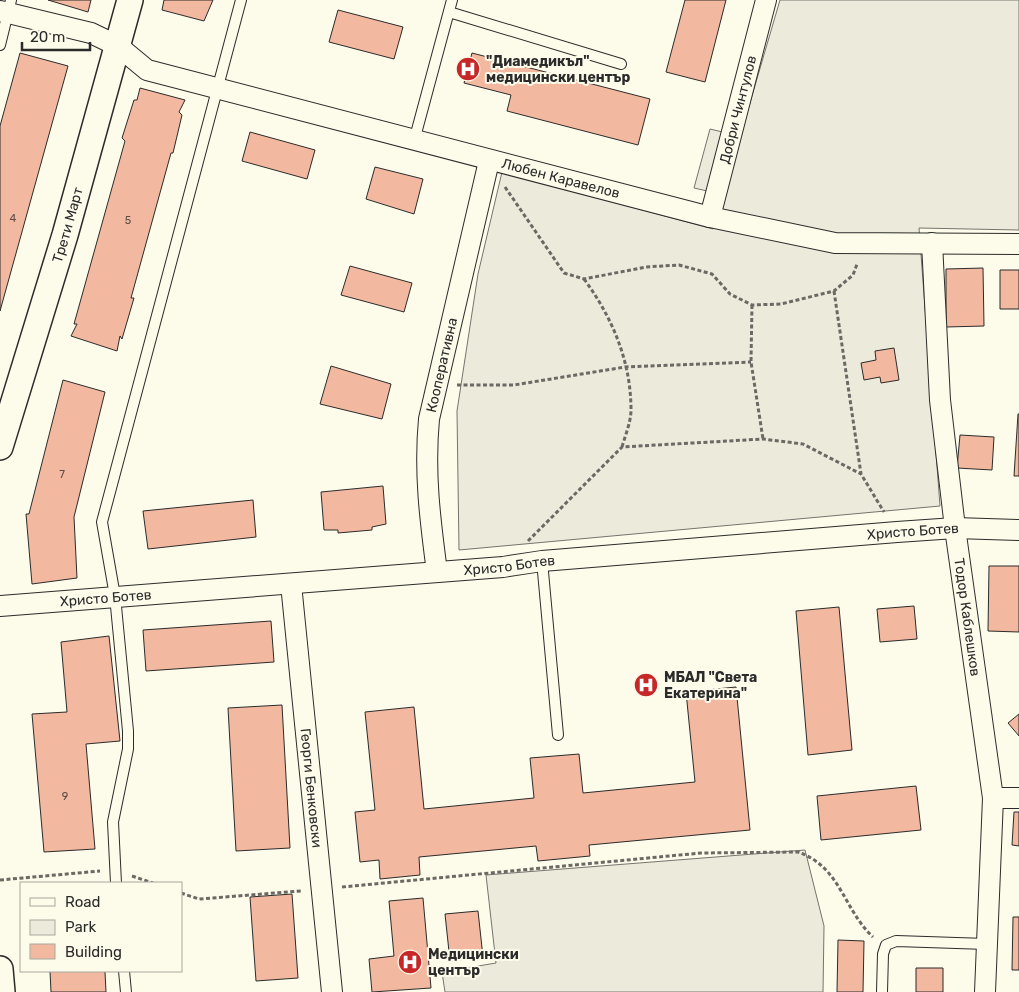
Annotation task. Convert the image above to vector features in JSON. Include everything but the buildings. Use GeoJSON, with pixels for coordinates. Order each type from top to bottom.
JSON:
{"type":"FeatureCollection","features":[{"type":"Feature","properties":{"kind":"street","name":"Трети Март"},"geometry":{"type":"LineString","coordinates":[[0,447],[65,235],[130,0]]}},
{"type":"Feature","properties":{"kind":"street","name":"Добри Чинтулов"},"geometry":{"type":"LineString","coordinates":[[710,218],[766,0]]}},
{"type":"Feature","properties":{"kind":"street","name":"Любен Каравелов"},"geometry":{"type":"LineString","coordinates":[[6,8],[92,33],[118,46],[147,70],[710,218],[835,243],[1019,244]]}},
{"type":"Feature","properties":{"kind":"street","name":"Кооперативна"},"geometry":{"type":"LineString","coordinates":[[437,572],[428,504],[425,457],[429,419],[489,161]]}},
{"type":"Feature","properties":{"kind":"street","name":"Тодор Каблешков"},"geometry":{"type":"LineString","coordinates":[[932,243],[940,400],[993,798],[985,992]]}},
{"type":"Feature","properties":{"kind":"street","name":"Христо Ботев"},"geometry":{"type":"LineString","coordinates":[[0,606],[503,567],[542,561],[896,532],[956,528],[1019,530]]}},
{"type":"Feature","properties":{"kind":"street","name":"Георги Бенковски"},"geometry":{"type":"LineString","coordinates":[[291,584],[332,992]]}},
{"type":"Feature","properties":{"kind":"street"},"geometry":{"type":"LineString","coordinates":[[993,798],[1019,798]]}},
{"type":"Feature","properties":{"kind":"street"},"geometry":{"type":"LineString","coordinates":[[0,969],[2,992]]}},
{"type":"Feature","properties":{"kind":"lane"},"geometry":{"type":"LineString","coordinates":[[116,882],[113,822],[128,749],[128,731],[116,596],[102,522],[216,88],[241,0]]}},
{"type":"Feature","properties":{"kind":"lane"},"geometry":{"type":"LineString","coordinates":[[414,141],[452,0]]}},
{"type":"Feature","properties":{"kind":"lane"},"geometry":{"type":"LineString","coordinates":[[0,45],[6,8]]}},
{"type":"Feature","properties":{"kind":"lane"},"geometry":{"type":"LineString","coordinates":[[449,12],[621,64]]}},
{"type":"Feature","properties":{"kind":"lane"},"geometry":{"type":"LineString","coordinates":[[542,561],[558,735]]}},
{"type":"Feature","properties":{"kind":"lane"},"geometry":{"type":"LineString","coordinates":[[882,992],[882,954],[886,945],[896,941],[987,944]]}},
{"type":"Feature","properties":{"kind":"lane"},"geometry":{"type":"LineString","coordinates":[[124,972],[126,992]]}},
{"type":"Feature","properties":{"kind":"path"},"geometry":{"type":"LineString","coordinates":[[489,161],[564,273],[584,279],[646,267],[679,265],[712,274],[730,294],[752,305],[780,304],[834,291],[853,275],[865,243]]}},
{"type":"Feature","properties":{"kind":"path"},"geometry":{"type":"LineString","coordinates":[[503,567],[622,447],[631,411],[619,340],[603,305],[584,279]]}},
{"type":"Feature","properties":{"kind":"path"},"geometry":{"type":"LineString","coordinates":[[834,291],[861,474],[896,532]]}},
{"type":"Feature","properties":{"kind":"path"},"geometry":{"type":"LineString","coordinates":[[752,305],[751,362],[764,439]]}},
{"type":"Feature","properties":{"kind":"path"},"geometry":{"type":"LineString","coordinates":[[437,385],[514,385],[625,367],[751,362]]}},
{"type":"Feature","properties":{"kind":"path"},"geometry":{"type":"LineString","coordinates":[[622,447],[764,439],[803,444],[861,474]]}},
{"type":"Feature","properties":{"kind":"path"},"geometry":{"type":"LineString","coordinates":[[182,893],[199,899],[701,853],[798,852],[813,857],[825,867],[868,933],[886,945]]}},
{"type":"Feature","properties":{"kind":"path"},"geometry":{"type":"LineString","coordinates":[[0,880],[115,870],[150,882]]}},
{"type":"Feature","properties":{"kind":"green space"},"geometry":{"type":"Polygon","coordinates":[[[780,0],[1019,0],[1019,230],[919,228],[940,506],[459,550],[457,411],[478,274],[502,172],[713,229],[780,0]]]}},
{"type":"Feature","properties":{"kind":"green space"},"geometry":{"type":"Polygon","coordinates":[[[805,850],[824,926],[823,992],[445,992],[442,972],[496,963],[486,875],[805,850]]]}},
{"type":"Feature","properties":{"kind":"shaded area"},"geometry":{"type":"Polygon","coordinates":[[[710,129],[731,134],[716,193],[694,188],[710,129]]]}},
{"type":"Feature","properties":{"kind":"place","name":"\"Диамедикъл\" медицински център"},"geometry":{"type":"Point","coordinates":[468,69]}},
{"type":"Feature","properties":{"kind":"place","name":"МБАЛ \"Света Екатерина\""},"geometry":{"type":"Point","coordinates":[646,685]}},
{"type":"Feature","properties":{"kind":"place","name":"Медицински център"},"geometry":{"type":"Point","coordinates":[410,962]}}]}
